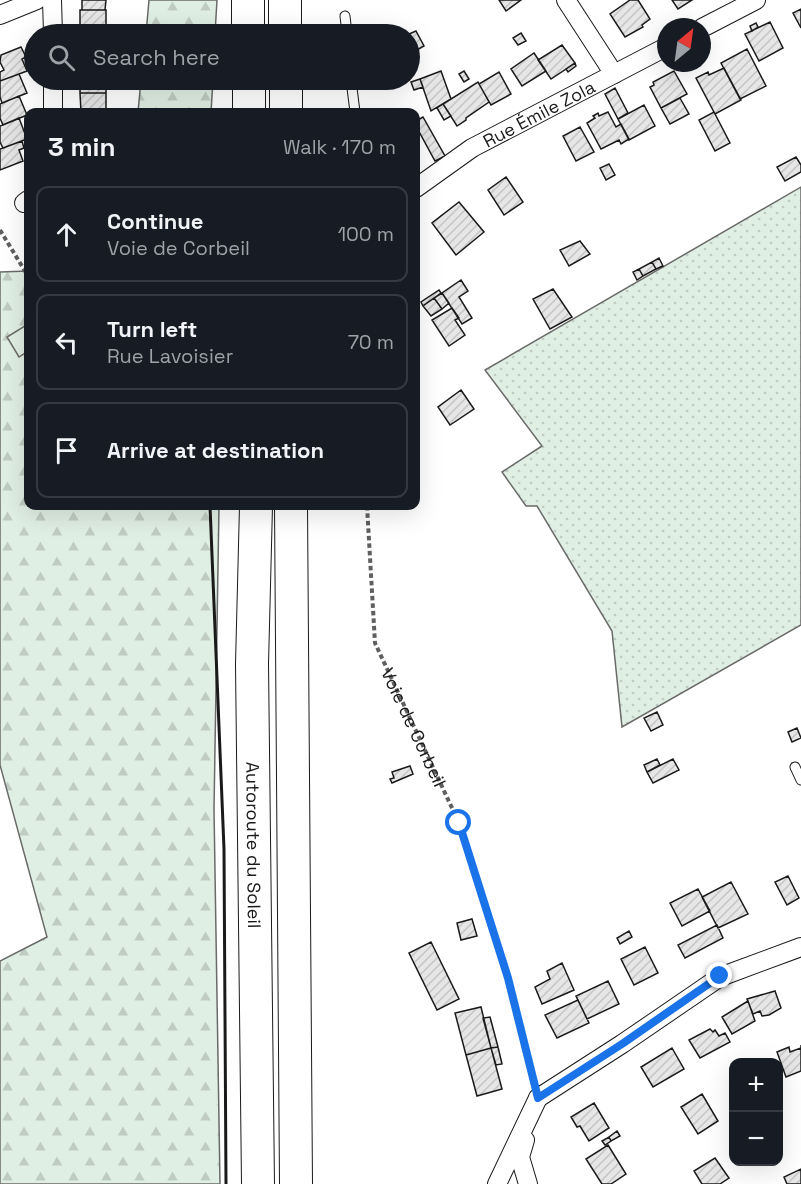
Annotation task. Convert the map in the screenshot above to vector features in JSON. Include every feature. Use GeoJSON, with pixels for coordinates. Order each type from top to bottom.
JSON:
{"type":"FeatureCollection","features":[{"type":"Feature","properties":{"kind":"highway"},"geometry":{"type":"LineString","coordinates":[[248,0],[248,24]]}},
{"type":"Feature","properties":{"kind":"highway"},"geometry":{"type":"LineString","coordinates":[[285,0],[285,24]]}},
{"type":"Feature","properties":{"kind":"highway"},"geometry":{"type":"LineString","coordinates":[[249,90],[249,108]]}},
{"type":"Feature","properties":{"kind":"highway"},"geometry":{"type":"LineString","coordinates":[[286,90],[286,108]]}},
{"type":"Feature","properties":{"kind":"highway","name":"Autoroute du Soleil"},"geometry":{"type":"LineString","coordinates":[[256,510],[252,664],[258,1184]]}},
{"type":"Feature","properties":{"kind":"highway"},"geometry":{"type":"LineString","coordinates":[[291,510],[296,1184]]}},
{"type":"Feature","properties":{"kind":"street"},"geometry":{"type":"LineString","coordinates":[[0,15],[37,0]]}},
{"type":"Feature","properties":{"kind":"street"},"geometry":{"type":"LineString","coordinates":[[52,0],[53,24]]}},
{"type":"Feature","properties":{"kind":"street"},"geometry":{"type":"LineString","coordinates":[[566,0],[614,74]]}},
{"type":"Feature","properties":{"kind":"street"},"geometry":{"type":"LineString","coordinates":[[711,23],[756,0]]}},
{"type":"Feature","properties":{"kind":"street","name":"Rue Émile Zola"},"geometry":{"type":"LineString","coordinates":[[420,185],[472,148],[657,52]]}},
{"type":"Feature","properties":{"kind":"street"},"geometry":{"type":"LineString","coordinates":[[53,90],[53,108]]}},
{"type":"Feature","properties":{"kind":"street"},"geometry":{"type":"LineString","coordinates":[[496,1184],[538,1098],[622,1044],[720,976],[801,947]]}},
{"type":"Feature","properties":{"kind":"street"},"geometry":{"type":"LineString","coordinates":[[528,1184],[520,1157],[538,1098]]}},
{"type":"Feature","properties":{"kind":"lane"},"geometry":{"type":"LineString","coordinates":[[345,16],[346,24]]}},
{"type":"Feature","properties":{"kind":"lane"},"geometry":{"type":"LineString","coordinates":[[352,90],[354,108]]}},
{"type":"Feature","properties":{"kind":"lane"},"geometry":{"type":"LineString","coordinates":[[795,767],[801,780]]}},
{"type":"Feature","properties":{"kind":"path"},"geometry":{"type":"LineString","coordinates":[[0,230],[24,269]]}},
{"type":"Feature","properties":{"kind":"path","name":"Voie de Corbeil"},"geometry":{"type":"LineString","coordinates":[[367,510],[375,643],[459,823],[508,978],[538,1098]]}},
{"type":"Feature","properties":{"kind":"green space"},"geometry":{"type":"Polygon","coordinates":[[[149,0],[217,0],[216,24],[147,24],[149,0]]]}},
{"type":"Feature","properties":{"kind":"green space"},"geometry":{"type":"Polygon","coordinates":[[[140,90],[212,90],[211,108],[138,108],[140,90]]]}},
{"type":"Feature","properties":{"kind":"green space"},"geometry":{"type":"Polygon","coordinates":[[[801,187],[801,625],[622,727],[612,631],[537,506],[526,506],[502,472],[542,446],[485,370],[801,187]]]}},
{"type":"Feature","properties":{"kind":"green space"},"geometry":{"type":"Polygon","coordinates":[[[24,271],[24,510],[219,510],[214,809],[220,1184],[0,1184],[0,961],[47,937],[0,765],[0,272],[24,271]]]}},
{"type":"Feature","properties":{"kind":"green space"},"geometry":{"type":"Polygon","coordinates":[[[24,326],[24,354],[19,357],[7,337],[24,326]]]}},
{"type":"Feature","properties":{"kind":"building"},"geometry":{"type":"Polygon","coordinates":[[[82,0],[106,0],[105,10],[82,10],[82,0]]]}},
{"type":"Feature","properties":{"kind":"building"},"geometry":{"type":"Polygon","coordinates":[[[499,0],[521,0],[506,11],[499,0]]]}},
{"type":"Feature","properties":{"kind":"building"},"geometry":{"type":"Polygon","coordinates":[[[630,0],[638,0],[650,19],[642,25],[643,27],[625,37],[610,14],[630,0]]]}},
{"type":"Feature","properties":{"kind":"building"},"geometry":{"type":"Polygon","coordinates":[[[672,0],[692,0],[678,9],[672,0]]]}},
{"type":"Feature","properties":{"kind":"building"},"geometry":{"type":"Polygon","coordinates":[[[801,9],[801,28],[793,13],[801,9]]]}},
{"type":"Feature","properties":{"kind":"building"},"geometry":{"type":"Polygon","coordinates":[[[80,10],[106,10],[106,24],[80,24],[80,10]]]}},
{"type":"Feature","properties":{"kind":"building"},"geometry":{"type":"Polygon","coordinates":[[[770,22],[783,48],[759,61],[745,34],[770,22]]]}},
{"type":"Feature","properties":{"kind":"building"},"geometry":{"type":"Polygon","coordinates":[[[756,23],[758,27],[752,31],[750,26],[756,23]]]}},
{"type":"Feature","properties":{"kind":"building"},"geometry":{"type":"Polygon","coordinates":[[[521,33],[526,41],[518,45],[513,38],[521,33]]]}},
{"type":"Feature","properties":{"kind":"building"},"geometry":{"type":"Polygon","coordinates":[[[562,45],[575,63],[551,79],[538,60],[562,45]]]}},
{"type":"Feature","properties":{"kind":"building"},"geometry":{"type":"Polygon","coordinates":[[[21,47],[24,53],[22,59],[24,72],[0,81],[0,72],[4,70],[0,62],[1,55],[21,47]]]}},
{"type":"Feature","properties":{"kind":"building"},"geometry":{"type":"Polygon","coordinates":[[[747,49],[766,86],[740,99],[721,63],[747,49]]]}},
{"type":"Feature","properties":{"kind":"building"},"geometry":{"type":"Polygon","coordinates":[[[534,53],[546,71],[522,86],[511,69],[534,53]]]}},
{"type":"Feature","properties":{"kind":"building"},"geometry":{"type":"Polygon","coordinates":[[[575,63],[576,66],[568,72],[566,69],[575,63]]]}},
{"type":"Feature","properties":{"kind":"building"},"geometry":{"type":"Polygon","coordinates":[[[724,68],[741,100],[715,114],[696,78],[708,72],[709,75],[724,68]]]}},
{"type":"Feature","properties":{"kind":"building"},"geometry":{"type":"Polygon","coordinates":[[[441,71],[451,99],[431,111],[420,79],[441,71]]]}},
{"type":"Feature","properties":{"kind":"building"},"geometry":{"type":"Polygon","coordinates":[[[464,71],[469,79],[464,82],[459,74],[464,71]]]}},
{"type":"Feature","properties":{"kind":"building"},"geometry":{"type":"Polygon","coordinates":[[[499,72],[511,94],[491,105],[479,84],[499,72]]]}},
{"type":"Feature","properties":{"kind":"building"},"geometry":{"type":"Polygon","coordinates":[[[675,72],[687,94],[661,108],[650,87],[654,85],[653,82],[675,72]]]}},
{"type":"Feature","properties":{"kind":"building"},"geometry":{"type":"Polygon","coordinates":[[[19,74],[27,93],[2,103],[0,81],[19,74]]]}},
{"type":"Feature","properties":{"kind":"building"},"geometry":{"type":"Polygon","coordinates":[[[478,82],[489,102],[457,126],[443,104],[478,82]]]}},
{"type":"Feature","properties":{"kind":"building"},"geometry":{"type":"Polygon","coordinates":[[[615,88],[628,113],[618,119],[605,94],[615,88]]]}},
{"type":"Feature","properties":{"kind":"building"},"geometry":{"type":"Polygon","coordinates":[[[80,90],[106,90],[106,93],[80,93],[80,90]]]}},
{"type":"Feature","properties":{"kind":"building"},"geometry":{"type":"Polygon","coordinates":[[[80,93],[106,93],[106,108],[81,108],[80,93]]]}},
{"type":"Feature","properties":{"kind":"building"},"geometry":{"type":"Polygon","coordinates":[[[19,96],[24,108],[24,116],[3,125],[0,118],[0,104],[19,96]]]}},
{"type":"Feature","properties":{"kind":"building"},"geometry":{"type":"Polygon","coordinates":[[[680,98],[689,114],[670,124],[661,108],[680,98]]]}},
{"type":"Feature","properties":{"kind":"building"},"geometry":{"type":"Polygon","coordinates":[[[443,104],[451,116],[444,120],[437,108],[443,104]]]}},
{"type":"Feature","properties":{"kind":"building"},"geometry":{"type":"Polygon","coordinates":[[[644,105],[655,126],[629,140],[618,119],[644,105]]]}},
{"type":"Feature","properties":{"kind":"building"},"geometry":{"type":"Polygon","coordinates":[[[608,112],[616,127],[621,124],[629,139],[621,144],[619,140],[601,149],[587,123],[598,113],[599,116],[608,112]]]}},
{"type":"Feature","properties":{"kind":"building"},"geometry":{"type":"Polygon","coordinates":[[[714,112],[730,143],[715,151],[699,120],[714,112]]]}},
{"type":"Feature","properties":{"kind":"building"},"geometry":{"type":"Polygon","coordinates":[[[423,117],[445,156],[435,161],[420,133],[420,119],[423,117]]]}},
{"type":"Feature","properties":{"kind":"building"},"geometry":{"type":"Polygon","coordinates":[[[19,118],[24,131],[24,140],[3,148],[0,142],[0,126],[19,118]]]}},
{"type":"Feature","properties":{"kind":"building"},"geometry":{"type":"Polygon","coordinates":[[[580,127],[594,152],[576,161],[563,136],[580,127]]]}},
{"type":"Feature","properties":{"kind":"building"},"geometry":{"type":"Polygon","coordinates":[[[22,141],[24,148],[19,150],[23,161],[0,170],[0,149],[22,141]]]}},
{"type":"Feature","properties":{"kind":"building"},"geometry":{"type":"Polygon","coordinates":[[[796,157],[801,165],[801,172],[785,181],[777,167],[796,157]]]}},
{"type":"Feature","properties":{"kind":"building"},"geometry":{"type":"Polygon","coordinates":[[[609,164],[615,175],[606,180],[600,168],[609,164]]]}},
{"type":"Feature","properties":{"kind":"building"},"geometry":{"type":"Polygon","coordinates":[[[506,177],[523,202],[504,215],[488,190],[506,177]]]}},
{"type":"Feature","properties":{"kind":"building"},"geometry":{"type":"Polygon","coordinates":[[[459,202],[484,232],[456,255],[432,223],[459,202]]]}},
{"type":"Feature","properties":{"kind":"building"},"geometry":{"type":"Polygon","coordinates":[[[580,241],[590,254],[569,266],[560,250],[580,241]]]}},
{"type":"Feature","properties":{"kind":"building"},"geometry":{"type":"Polygon","coordinates":[[[659,258],[663,266],[656,269],[652,262],[659,258]]]}},
{"type":"Feature","properties":{"kind":"building"},"geometry":{"type":"Polygon","coordinates":[[[652,262],[656,269],[643,276],[639,269],[652,262]]]}},
{"type":"Feature","properties":{"kind":"building"},"geometry":{"type":"Polygon","coordinates":[[[639,269],[643,276],[637,280],[633,272],[639,269]]]}},
{"type":"Feature","properties":{"kind":"building"},"geometry":{"type":"Polygon","coordinates":[[[461,280],[468,291],[459,297],[472,318],[462,324],[442,293],[461,280]]]}},
{"type":"Feature","properties":{"kind":"building"},"geometry":{"type":"Polygon","coordinates":[[[553,289],[572,317],[550,329],[533,299],[553,289]]]}},
{"type":"Feature","properties":{"kind":"building"},"geometry":{"type":"Polygon","coordinates":[[[439,290],[441,293],[423,306],[421,302],[439,290]]]}},
{"type":"Feature","properties":{"kind":"building"},"geometry":{"type":"Polygon","coordinates":[[[442,293],[449,303],[442,309],[434,298],[442,293]]]}},
{"type":"Feature","properties":{"kind":"building"},"geometry":{"type":"Polygon","coordinates":[[[434,298],[442,309],[431,316],[423,306],[434,298]]]}},
{"type":"Feature","properties":{"kind":"building"},"geometry":{"type":"Polygon","coordinates":[[[452,308],[459,318],[455,320],[465,335],[449,346],[432,320],[452,308]]]}},
{"type":"Feature","properties":{"kind":"building"},"geometry":{"type":"Polygon","coordinates":[[[461,390],[474,409],[450,425],[438,407],[461,390]]]}},
{"type":"Feature","properties":{"kind":"building"},"geometry":{"type":"Polygon","coordinates":[[[657,712],[663,725],[651,731],[644,718],[657,712]]]}},
{"type":"Feature","properties":{"kind":"building"},"geometry":{"type":"Polygon","coordinates":[[[797,728],[801,738],[792,742],[788,732],[797,728]]]}},
{"type":"Feature","properties":{"kind":"building"},"geometry":{"type":"Polygon","coordinates":[[[657,759],[660,765],[647,772],[644,765],[657,759]]]}},
{"type":"Feature","properties":{"kind":"building"},"geometry":{"type":"Polygon","coordinates":[[[673,759],[679,770],[653,783],[647,772],[673,759]]]}},
{"type":"Feature","properties":{"kind":"building"},"geometry":{"type":"Polygon","coordinates":[[[410,766],[413,774],[392,783],[390,779],[394,778],[392,772],[410,766]]]}},
{"type":"Feature","properties":{"kind":"building"},"geometry":{"type":"Polygon","coordinates":[[[788,876],[799,898],[787,905],[775,882],[788,876]]]}},
{"type":"Feature","properties":{"kind":"building"},"geometry":{"type":"Polygon","coordinates":[[[731,882],[748,914],[718,928],[702,897],[731,882]]]}},
{"type":"Feature","properties":{"kind":"building"},"geometry":{"type":"Polygon","coordinates":[[[698,889],[710,911],[682,926],[670,903],[698,889]]]}},
{"type":"Feature","properties":{"kind":"building"},"geometry":{"type":"Polygon","coordinates":[[[472,919],[477,936],[461,940],[457,923],[472,919]]]}},
{"type":"Feature","properties":{"kind":"building"},"geometry":{"type":"Polygon","coordinates":[[[717,925],[723,938],[685,958],[678,945],[717,925]]]}},
{"type":"Feature","properties":{"kind":"building"},"geometry":{"type":"Polygon","coordinates":[[[629,931],[632,937],[620,944],[617,938],[629,931]]]}},
{"type":"Feature","properties":{"kind":"building"},"geometry":{"type":"Polygon","coordinates":[[[431,942],[459,999],[437,1010],[409,953],[431,942]]]}},
{"type":"Feature","properties":{"kind":"building"},"geometry":{"type":"Polygon","coordinates":[[[645,947],[658,973],[634,985],[621,959],[645,947]]]}},
{"type":"Feature","properties":{"kind":"building"},"geometry":{"type":"Polygon","coordinates":[[[562,963],[574,990],[542,1004],[535,987],[550,979],[547,971],[562,963]]]}},
{"type":"Feature","properties":{"kind":"building"},"geometry":{"type":"Polygon","coordinates":[[[608,981],[619,1004],[587,1019],[576,996],[608,981]]]}},
{"type":"Feature","properties":{"kind":"building"},"geometry":{"type":"Polygon","coordinates":[[[775,991],[781,1008],[769,1015],[762,1016],[760,1011],[753,1014],[747,999],[775,991]]]}},
{"type":"Feature","properties":{"kind":"building"},"geometry":{"type":"Polygon","coordinates":[[[578,1000],[589,1023],[557,1038],[545,1015],[578,1000]]]}},
{"type":"Feature","properties":{"kind":"building"},"geometry":{"type":"Polygon","coordinates":[[[748,1001],[755,1021],[732,1034],[722,1017],[748,1001]]]}},
{"type":"Feature","properties":{"kind":"building"},"geometry":{"type":"Polygon","coordinates":[[[481,1007],[491,1048],[466,1055],[455,1013],[481,1007]]]}},
{"type":"Feature","properties":{"kind":"building"},"geometry":{"type":"Polygon","coordinates":[[[490,1017],[498,1047],[491,1048],[483,1018],[490,1017]]]}},
{"type":"Feature","properties":{"kind":"building"},"geometry":{"type":"Polygon","coordinates":[[[710,1029],[713,1032],[715,1030],[719,1036],[725,1033],[730,1042],[700,1058],[689,1040],[710,1029]]]}},
{"type":"Feature","properties":{"kind":"building"},"geometry":{"type":"Polygon","coordinates":[[[498,1047],[502,1064],[496,1065],[491,1048],[498,1047]]]}},
{"type":"Feature","properties":{"kind":"building"},"geometry":{"type":"Polygon","coordinates":[[[789,1047],[790,1052],[801,1048],[801,1071],[786,1077],[783,1058],[779,1058],[777,1052],[789,1047]]]}},
{"type":"Feature","properties":{"kind":"building"},"geometry":{"type":"Polygon","coordinates":[[[491,1048],[502,1089],[477,1096],[466,1055],[491,1048]]]}},
{"type":"Feature","properties":{"kind":"building"},"geometry":{"type":"Polygon","coordinates":[[[672,1048],[684,1069],[653,1087],[641,1067],[672,1048]]]}},
{"type":"Feature","properties":{"kind":"building"},"geometry":{"type":"Polygon","coordinates":[[[702,1094],[718,1121],[698,1134],[681,1107],[702,1094]]]}},
{"type":"Feature","properties":{"kind":"building"},"geometry":{"type":"Polygon","coordinates":[[[594,1103],[609,1128],[589,1141],[571,1117],[594,1103]]]}},
{"type":"Feature","properties":{"kind":"building"},"geometry":{"type":"Polygon","coordinates":[[[617,1131],[620,1136],[611,1141],[609,1137],[617,1131]]]}},
{"type":"Feature","properties":{"kind":"building"},"geometry":{"type":"Polygon","coordinates":[[[609,1137],[611,1141],[605,1145],[602,1141],[609,1137]]]}},
{"type":"Feature","properties":{"kind":"building"},"geometry":{"type":"Polygon","coordinates":[[[608,1145],[626,1174],[611,1184],[602,1184],[586,1159],[608,1145]]]}},
{"type":"Feature","properties":{"kind":"building"},"geometry":{"type":"Polygon","coordinates":[[[715,1158],[729,1178],[720,1184],[702,1184],[694,1171],[715,1158]]]}},
{"type":"Feature","properties":{"kind":"building"},"geometry":{"type":"Polygon","coordinates":[[[801,1169],[801,1184],[787,1184],[784,1177],[801,1169]]]}},
{"type":"Feature","properties":{"kind":"wall"},"geometry":{"type":"LineString","coordinates":[[210,510],[224,849],[226,1184]]}},
{"type":"Feature","properties":{"kind":"route"},"geometry":{"type":"LineString","coordinates":[[459,823],[508,978],[538,1098],[622,1044],[720,976]]}}]}
